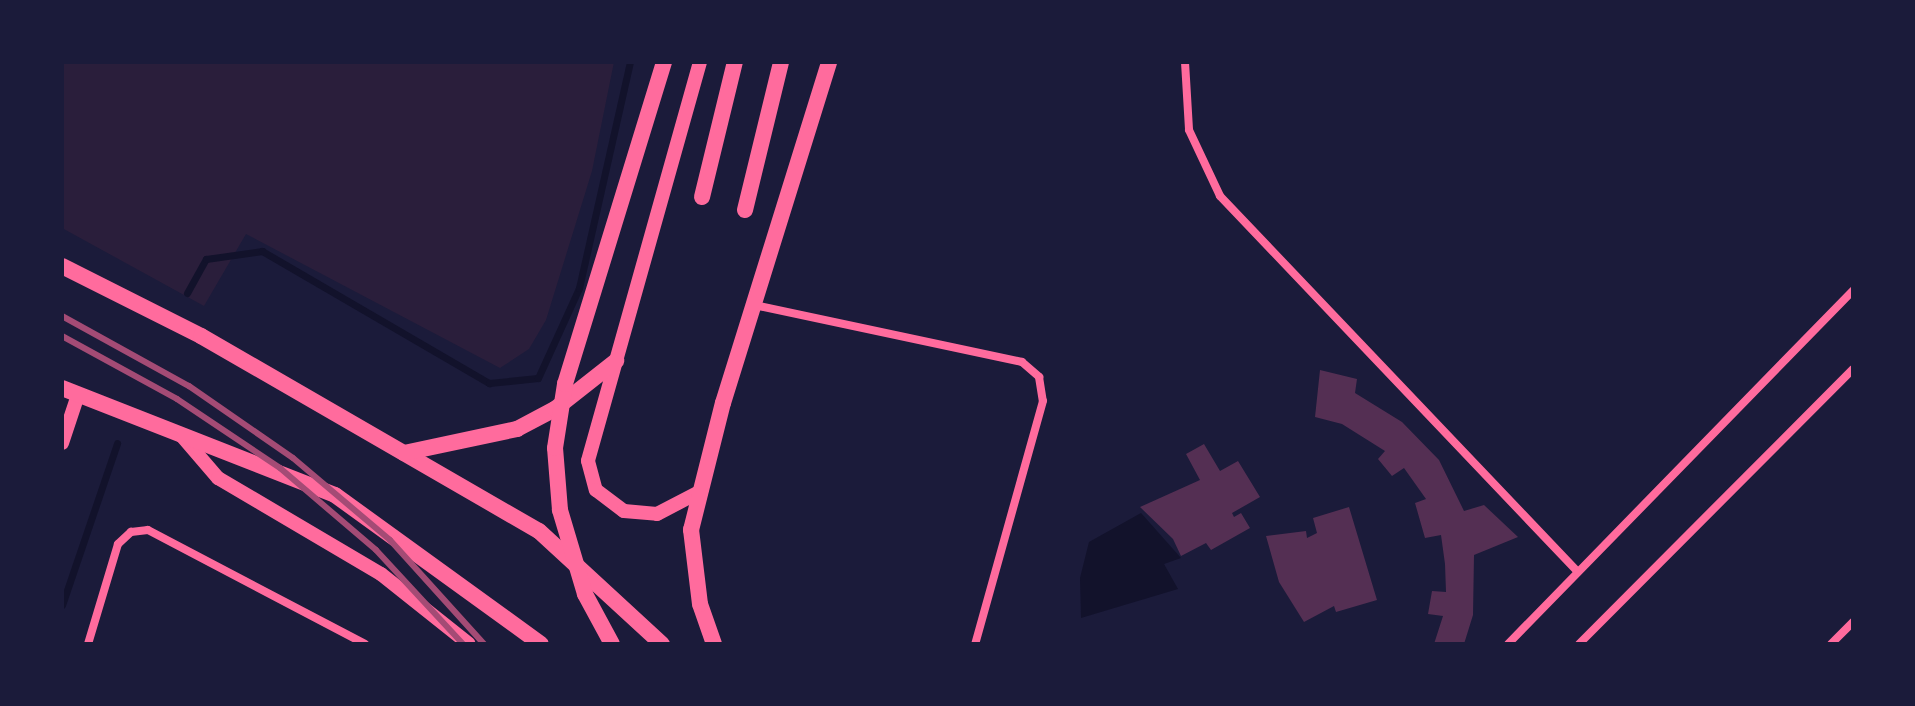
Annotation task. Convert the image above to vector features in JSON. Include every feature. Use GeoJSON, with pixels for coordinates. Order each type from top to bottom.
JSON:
{"type":"FeatureCollection","features":[{"type":"Feature","properties":{"kind":"main road"},"geometry":{"type":"LineString","coordinates":[[612,644],[585,594],[560,510],[555,448],[565,384],[664,62]]}},
{"type":"Feature","properties":{"kind":"main road"},"geometry":{"type":"LineString","coordinates":[[702,197],[735,62]]}},
{"type":"Feature","properties":{"kind":"main road"},"geometry":{"type":"LineString","coordinates":[[745,210],[781,62]]}},
{"type":"Feature","properties":{"kind":"main road"},"geometry":{"type":"LineString","coordinates":[[714,644],[700,604],[691,530],[754,305],[829,62]]}},
{"type":"Feature","properties":{"kind":"main road"},"geometry":{"type":"LineString","coordinates":[[62,266],[201,336],[539,531],[662,644]]}},
{"type":"Feature","properties":{"kind":"main road"},"geometry":{"type":"LineString","coordinates":[[404,453],[517,429],[555,409],[616,361]]}},
{"type":"Feature","properties":{"kind":"main road"},"geometry":{"type":"LineString","coordinates":[[70,392],[335,495],[541,644]]}},
{"type":"Feature","properties":{"kind":"street"},"geometry":{"type":"LineString","coordinates":[[700,62],[588,461],[596,490],[624,511],[657,514],[701,491]]}},
{"type":"Feature","properties":{"kind":"street"},"geometry":{"type":"LineString","coordinates":[[1185,62],[1189,130],[1220,196],[1576,570]]}},
{"type":"Feature","properties":{"kind":"street"},"geometry":{"type":"LineString","coordinates":[[1508,644],[1576,570],[1853,290]]}},
{"type":"Feature","properties":{"kind":"street"},"geometry":{"type":"LineString","coordinates":[[754,305],[1022,362],[1039,377],[1043,401],[975,644]]}},
{"type":"Feature","properties":{"kind":"street"},"geometry":{"type":"LineString","coordinates":[[1579,644],[1853,369]]}},
{"type":"Feature","properties":{"kind":"street"},"geometry":{"type":"LineString","coordinates":[[62,443],[70,392]]}},
{"type":"Feature","properties":{"kind":"street"},"geometry":{"type":"LineString","coordinates":[[181,435],[218,478],[381,574],[469,644]]}},
{"type":"Feature","properties":{"kind":"street"},"geometry":{"type":"LineString","coordinates":[[88,644],[118,544],[131,532],[148,530],[365,644]]}},
{"type":"Feature","properties":{"kind":"street"},"geometry":{"type":"LineString","coordinates":[[1831,644],[1853,622]]}},
{"type":"Feature","properties":{"kind":"shaded area"},"geometry":{"type":"Polygon","coordinates":[[[62,62],[614,62],[592,171],[546,320],[529,349],[500,368],[246,234],[204,306],[62,228],[62,62]]]}},
{"type":"Feature","properties":{"kind":"shaded area"},"geometry":{"type":"Polygon","coordinates":[[[1141,513],[1181,558],[1164,564],[1178,589],[1081,618],[1080,578],[1089,542],[1141,513]]]}},
{"type":"Feature","properties":{"kind":"building"},"geometry":{"type":"Polygon","coordinates":[[[1320,370],[1357,379],[1355,393],[1402,422],[1439,460],[1464,511],[1484,505],[1518,537],[1474,555],[1473,615],[1464,644],[1434,644],[1443,616],[1428,614],[1432,591],[1446,592],[1445,564],[1441,535],[1425,538],[1415,503],[1426,499],[1404,468],[1392,476],[1378,459],[1385,451],[1342,424],[1315,417],[1320,370]]]}},
{"type":"Feature","properties":{"kind":"building"},"geometry":{"type":"Polygon","coordinates":[[[1204,444],[1220,471],[1238,461],[1260,497],[1232,513],[1234,517],[1241,513],[1250,528],[1211,550],[1206,543],[1181,556],[1173,539],[1140,507],[1200,480],[1186,454],[1204,444]]]}},
{"type":"Feature","properties":{"kind":"building"},"geometry":{"type":"Polygon","coordinates":[[[1349,507],[1377,600],[1336,612],[1334,606],[1304,622],[1279,582],[1266,536],[1306,531],[1307,538],[1317,533],[1313,518],[1349,507]]]}},
{"type":"Feature","properties":{"kind":"waterway"},"geometry":{"type":"LineString","coordinates":[[187,293],[206,259],[262,251],[489,383],[538,378],[579,288],[630,62]]}},
{"type":"Feature","properties":{"kind":"waterway"},"geometry":{"type":"LineString","coordinates":[[62,605],[117,443]]}},
{"type":"Feature","properties":{"kind":"railway"},"geometry":{"type":"LineString","coordinates":[[62,316],[189,386],[293,458],[390,540],[484,644]]}},
{"type":"Feature","properties":{"kind":"railway"},"geometry":{"type":"LineString","coordinates":[[62,336],[177,399],[280,468],[376,550],[463,644]]}}]}
